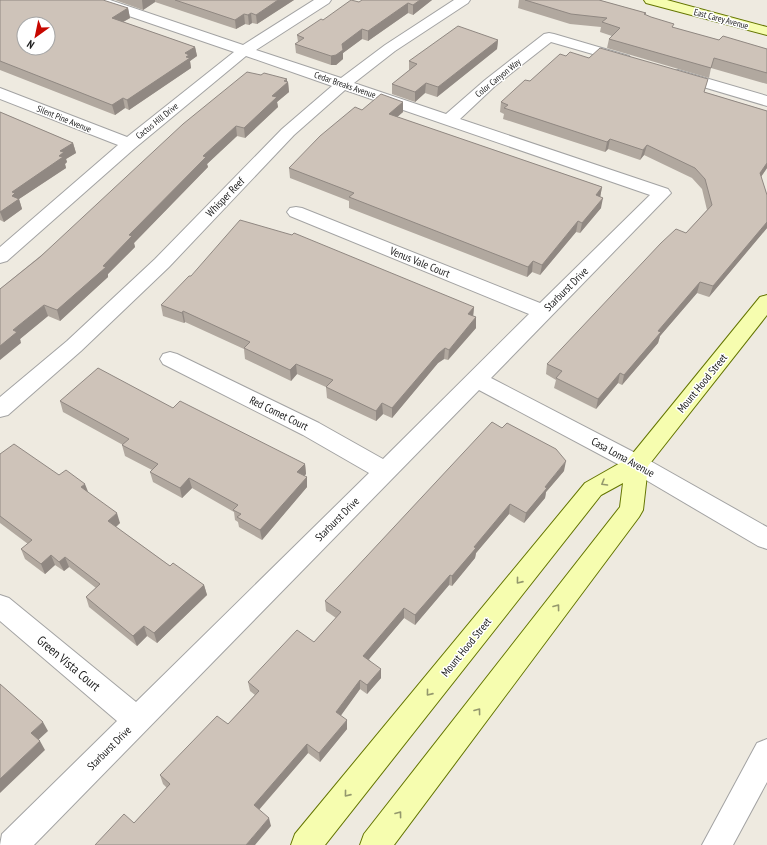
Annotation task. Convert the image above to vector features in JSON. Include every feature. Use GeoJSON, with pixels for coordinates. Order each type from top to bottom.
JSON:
{"type":"FeatureCollection","features":[{"type":"Feature","properties":{"kind":"street","name":"Cedar Breaks Avenue"},"geometry":{"type":"LineString","coordinates":[[96,0],[662,192]]}},
{"type":"Feature","properties":{"kind":"street","name":"Cactus Hill Drive"},"geometry":{"type":"LineString","coordinates":[[0,257],[128,144],[245,50],[324,0]]}},
{"type":"Feature","properties":{"kind":"street","name":"Whisper Reef"},"geometry":{"type":"LineString","coordinates":[[0,409],[74,346],[162,263],[288,132],[343,84],[390,48],[463,0]]}},
{"type":"Feature","properties":{"kind":"street","name":"East Carey Avenue"},"geometry":{"type":"LineString","coordinates":[[652,0],[767,31]]}},
{"type":"Feature","properties":{"kind":"street","name":"Color Canyon Way"},"geometry":{"type":"LineString","coordinates":[[449,120],[490,83],[549,37],[639,64]]}},
{"type":"Feature","properties":{"kind":"street"},"geometry":{"type":"LineString","coordinates":[[662,70],[767,102]]}},
{"type":"Feature","properties":{"kind":"street","name":"Silent Pine Avenue"},"geometry":{"type":"LineString","coordinates":[[0,93],[128,144]]}},
{"type":"Feature","properties":{"kind":"street","name":"Starburst Drive"},"geometry":{"type":"LineString","coordinates":[[13,845],[662,192]]}},
{"type":"Feature","properties":{"kind":"street","name":"Venus Vale Court"},"geometry":{"type":"LineString","coordinates":[[296,212],[543,312]]}},
{"type":"Feature","properties":{"kind":"street","name":"Mount Hood Street"},"geometry":{"type":"LineString","coordinates":[[306,845],[593,489],[637,464],[767,302]]}},
{"type":"Feature","properties":{"kind":"street","name":"Red Comet Court"},"geometry":{"type":"LineString","coordinates":[[170,359],[311,429],[385,471]]}},
{"type":"Feature","properties":{"kind":"street","name":"Casa Loma Avenue"},"geometry":{"type":"LineString","coordinates":[[476,379],[637,464],[767,539]]}},
{"type":"Feature","properties":{"kind":"street"},"geometry":{"type":"LineString","coordinates":[[375,845],[630,510],[637,464]]}},
{"type":"Feature","properties":{"kind":"street","name":"Green Vista Court"},"geometry":{"type":"LineString","coordinates":[[0,606],[137,720]]}},
{"type":"Feature","properties":{"kind":"street"},"geometry":{"type":"LineString","coordinates":[[717,845],[767,753]]}},
{"type":"Feature","properties":{"kind":"building"},"geometry":{"type":"Polygon","coordinates":[[[0,0],[103,0],[128,8],[112,18],[195,47],[185,53],[189,55],[186,57],[190,58],[127,100],[123,98],[112,105],[0,61],[0,0]]]}},
{"type":"Feature","properties":{"kind":"building"},"geometry":{"type":"Polygon","coordinates":[[[175,0],[278,0],[256,15],[251,13],[248,15],[244,14],[235,20],[175,0]]]}},
{"type":"Feature","properties":{"kind":"building"},"geometry":{"type":"Polygon","coordinates":[[[351,0],[359,2],[362,0],[420,0],[413,5],[408,3],[368,31],[362,29],[342,44],[343,50],[336,55],[331,56],[295,44],[304,38],[297,35],[321,19],[323,20],[351,0]]]}},
{"type":"Feature","properties":{"kind":"building"},"geometry":{"type":"Polygon","coordinates":[[[525,0],[599,0],[646,13],[644,14],[674,24],[672,27],[719,40],[723,36],[767,49],[767,73],[714,58],[711,68],[609,39],[620,28],[602,22],[607,18],[571,14],[525,0]]]}},
{"type":"Feature","properties":{"kind":"building"},"geometry":{"type":"Polygon","coordinates":[[[458,26],[498,40],[438,87],[426,83],[415,92],[392,84],[417,64],[409,61],[458,26]]]}},
{"type":"Feature","properties":{"kind":"building"},"geometry":{"type":"Polygon","coordinates":[[[600,48],[708,79],[704,92],[767,111],[767,163],[760,173],[767,195],[767,222],[713,286],[700,282],[658,331],[661,332],[624,375],[620,373],[598,399],[556,378],[562,371],[547,364],[661,243],[676,229],[686,233],[712,205],[705,179],[695,168],[647,145],[643,150],[610,139],[607,142],[504,108],[508,105],[501,102],[525,80],[530,81],[560,54],[566,56],[570,52],[589,58],[600,48]]]}},
{"type":"Feature","properties":{"kind":"building"},"geometry":{"type":"Polygon","coordinates":[[[247,72],[261,75],[264,73],[287,79],[284,81],[288,82],[272,96],[277,97],[244,128],[236,126],[203,156],[206,157],[129,235],[132,236],[103,266],[106,267],[57,310],[44,305],[13,330],[17,332],[0,346],[0,289],[40,257],[183,124],[247,72]]]}},
{"type":"Feature","properties":{"kind":"building"},"geometry":{"type":"Polygon","coordinates":[[[381,94],[403,102],[389,114],[602,187],[596,195],[603,198],[582,223],[578,221],[542,265],[533,261],[528,267],[349,197],[354,193],[289,168],[320,136],[355,107],[362,110],[381,94]]]}},
{"type":"Feature","properties":{"kind":"building"},"geometry":{"type":"Polygon","coordinates":[[[0,112],[73,143],[60,151],[64,152],[59,156],[63,157],[12,192],[15,193],[12,196],[19,199],[0,212],[0,112]]]}},
{"type":"Feature","properties":{"kind":"building"},"geometry":{"type":"Polygon","coordinates":[[[240,220],[292,235],[294,233],[474,307],[468,314],[476,317],[449,350],[445,348],[439,353],[392,408],[382,403],[376,411],[326,387],[333,380],[296,364],[290,370],[244,348],[250,342],[183,311],[182,313],[161,305],[189,276],[191,276],[240,220]]]}},
{"type":"Feature","properties":{"kind":"building"},"geometry":{"type":"Polygon","coordinates":[[[98,368],[173,408],[180,401],[305,464],[297,472],[307,477],[260,530],[237,517],[241,514],[233,510],[238,505],[189,478],[180,488],[150,472],[158,464],[122,445],[129,439],[60,401],[98,368]]]}},
{"type":"Feature","properties":{"kind":"building"},"geometry":{"type":"Polygon","coordinates":[[[492,422],[502,428],[507,423],[556,449],[566,461],[545,487],[547,488],[526,513],[510,504],[474,547],[476,548],[415,615],[404,608],[363,656],[381,669],[367,685],[360,680],[336,712],[347,720],[319,753],[307,744],[254,805],[269,818],[246,845],[95,845],[124,814],[134,823],[170,784],[160,775],[217,716],[228,724],[259,691],[248,682],[297,630],[314,642],[341,612],[325,601],[492,422]]]}},
{"type":"Feature","properties":{"kind":"building"},"geometry":{"type":"Polygon","coordinates":[[[14,444],[59,475],[66,470],[85,484],[81,487],[117,513],[108,521],[170,566],[173,563],[204,585],[154,633],[144,626],[133,636],[86,597],[100,584],[65,557],[59,562],[51,555],[41,564],[21,549],[32,540],[0,516],[0,454],[14,444]]]}},
{"type":"Feature","properties":{"kind":"building"},"geometry":{"type":"Polygon","coordinates":[[[0,684],[43,722],[31,733],[40,741],[0,779],[0,684]]]}}]}
